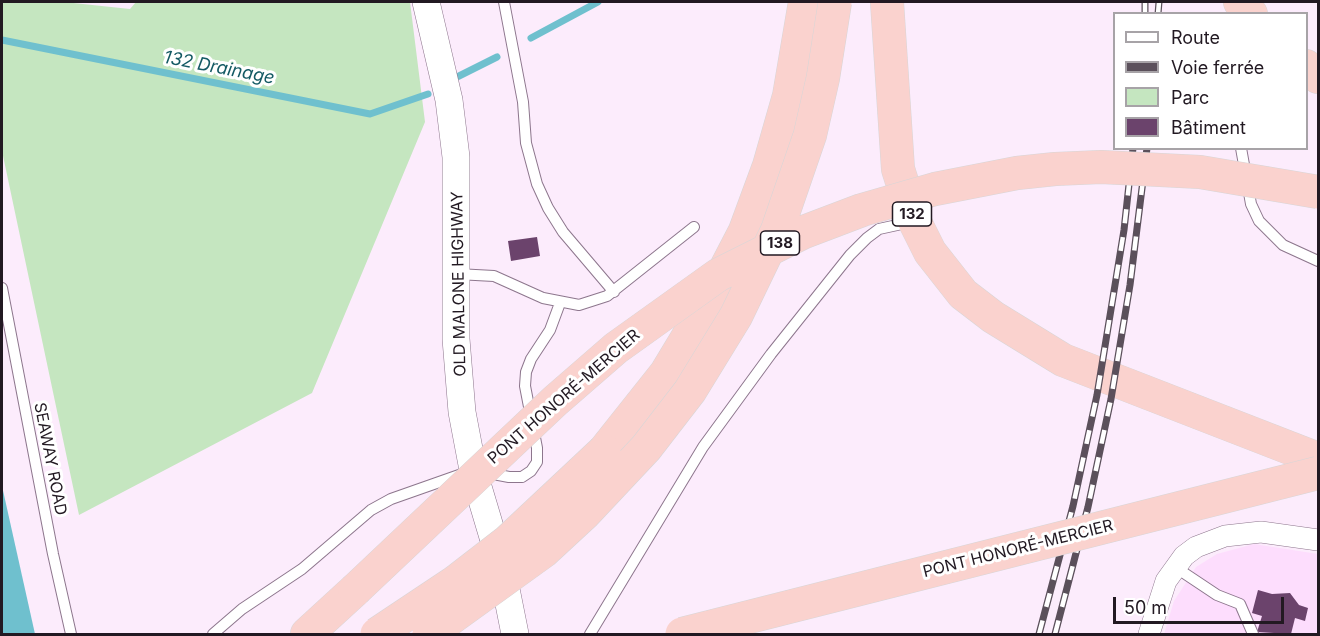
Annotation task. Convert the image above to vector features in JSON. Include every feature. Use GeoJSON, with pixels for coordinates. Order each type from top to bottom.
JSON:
{"type":"FeatureCollection","features":[{"type":"Feature","properties":{"kind":"highway"},"geometry":{"type":"LineString","coordinates":[[377,634],[464,575],[533,520],[604,451],[666,374],[709,301],[745,231],[769,166],[789,96],[805,2]]}},
{"type":"Feature","properties":{"kind":"highway"},"geometry":{"type":"LineString","coordinates":[[429,634],[544,551],[584,514],[646,448],[690,391],[736,316],[780,223],[810,135],[823,78],[835,2]]}},
{"type":"Feature","properties":{"kind":"highway","name":"132"},"geometry":{"type":"LineString","coordinates":[[887,2],[898,169],[914,220],[930,252],[963,294],[993,317],[1063,360],[1318,459]]}},
{"type":"Feature","properties":{"kind":"highway","name":"PONT HONORÉ-MERCIER"},"geometry":{"type":"LineString","coordinates":[[307,634],[555,401],[616,348],[718,275],[804,232],[862,210],[935,189],[1017,173],[1055,170],[1101,167],[1200,172],[1318,192]]}},
{"type":"Feature","properties":{"kind":"highway","name":"PONT HONORÉ-MERCIER"},"geometry":{"type":"LineString","coordinates":[[682,634],[1318,473]]}},
{"type":"Feature","properties":{"kind":"street","name":"OLD MALONE HIGHWAY"},"geometry":{"type":"LineString","coordinates":[[426,2],[442,64],[452,118],[457,185],[456,339],[462,412],[473,470],[501,564],[514,634]]}},
{"type":"Feature","properties":{"kind":"street"},"geometry":{"type":"LineString","coordinates":[[1149,634],[1160,596],[1175,567],[1196,547],[1225,536],[1261,532],[1318,540]]}},
{"type":"Feature","properties":{"kind":"lane"},"geometry":{"type":"LineString","coordinates":[[504,2],[513,44],[526,143],[537,184],[548,208],[563,231],[614,292]]}},
{"type":"Feature","properties":{"kind":"lane"},"geometry":{"type":"LineString","coordinates":[[1242,150],[1251,204],[1259,220],[1283,244],[1318,261]]}},
{"type":"Feature","properties":{"kind":"lane"},"geometry":{"type":"LineString","coordinates":[[590,634],[703,447],[771,354],[850,255],[867,238],[879,230],[914,220]]}},
{"type":"Feature","properties":{"kind":"lane"},"geometry":{"type":"LineString","coordinates":[[457,274],[494,276],[560,303],[579,305],[596,301],[614,292],[694,227]]}},
{"type":"Feature","properties":{"kind":"lane","name":"SEAWAY ROAD"},"geometry":{"type":"LineString","coordinates":[[2,288],[52,554],[71,634]]}},
{"type":"Feature","properties":{"kind":"lane"},"geometry":{"type":"LineString","coordinates":[[213,634],[242,609],[302,569],[370,510],[391,499],[473,470],[509,477],[522,477],[531,471],[537,462],[537,448],[525,386],[526,372],[531,359],[550,330],[560,303]]}},
{"type":"Feature","properties":{"kind":"lane"},"geometry":{"type":"LineString","coordinates":[[1175,567],[1217,595],[1240,604],[1253,634]]}},
{"type":"Feature","properties":{"kind":"shaded area"},"geometry":{"type":"Polygon","coordinates":[[[1254,544],[1318,554],[1318,634],[1164,634],[1174,601],[1196,567],[1217,554],[1254,544]]]}},
{"type":"Feature","properties":{"kind":"green space"},"geometry":{"type":"Polygon","coordinates":[[[2,2],[64,2],[130,9],[136,2],[410,2],[425,122],[312,393],[79,515],[2,151],[2,2]]]}},
{"type":"Feature","properties":{"kind":"water"},"geometry":{"type":"Polygon","coordinates":[[[2,486],[35,634],[2,634],[2,486]]]}},
{"type":"Feature","properties":{"kind":"building"},"geometry":{"type":"Polygon","coordinates":[[[537,237],[540,256],[511,261],[508,241],[537,237]]]}},
{"type":"Feature","properties":{"kind":"building"},"geometry":{"type":"Polygon","coordinates":[[[1258,590],[1272,594],[1290,593],[1299,605],[1308,608],[1305,621],[1295,618],[1291,634],[1257,632],[1262,616],[1252,613],[1258,590]]]}},
{"type":"Feature","properties":{"kind":"waterway","name":"132 Drainage"},"geometry":{"type":"LineString","coordinates":[[531,38],[598,2]]}},
{"type":"Feature","properties":{"kind":"waterway","name":"132 Drainage"},"geometry":{"type":"LineString","coordinates":[[2,40],[370,114],[428,94]]}},
{"type":"Feature","properties":{"kind":"waterway","name":"132 Drainage"},"geometry":{"type":"LineString","coordinates":[[459,76],[497,57]]}},
{"type":"Feature","properties":{"kind":"railway"},"geometry":{"type":"LineString","coordinates":[[1145,2],[1145,12]]}},
{"type":"Feature","properties":{"kind":"railway"},"geometry":{"type":"LineString","coordinates":[[1158,12],[1159,2]]}},
{"type":"Feature","properties":{"kind":"railway"},"geometry":{"type":"LineString","coordinates":[[1039,634],[1073,506],[1097,395],[1124,230],[1133,150]]}},
{"type":"Feature","properties":{"kind":"railway"},"geometry":{"type":"LineString","coordinates":[[1055,634],[1088,507],[1111,399],[1130,285],[1147,150]]}}]}
